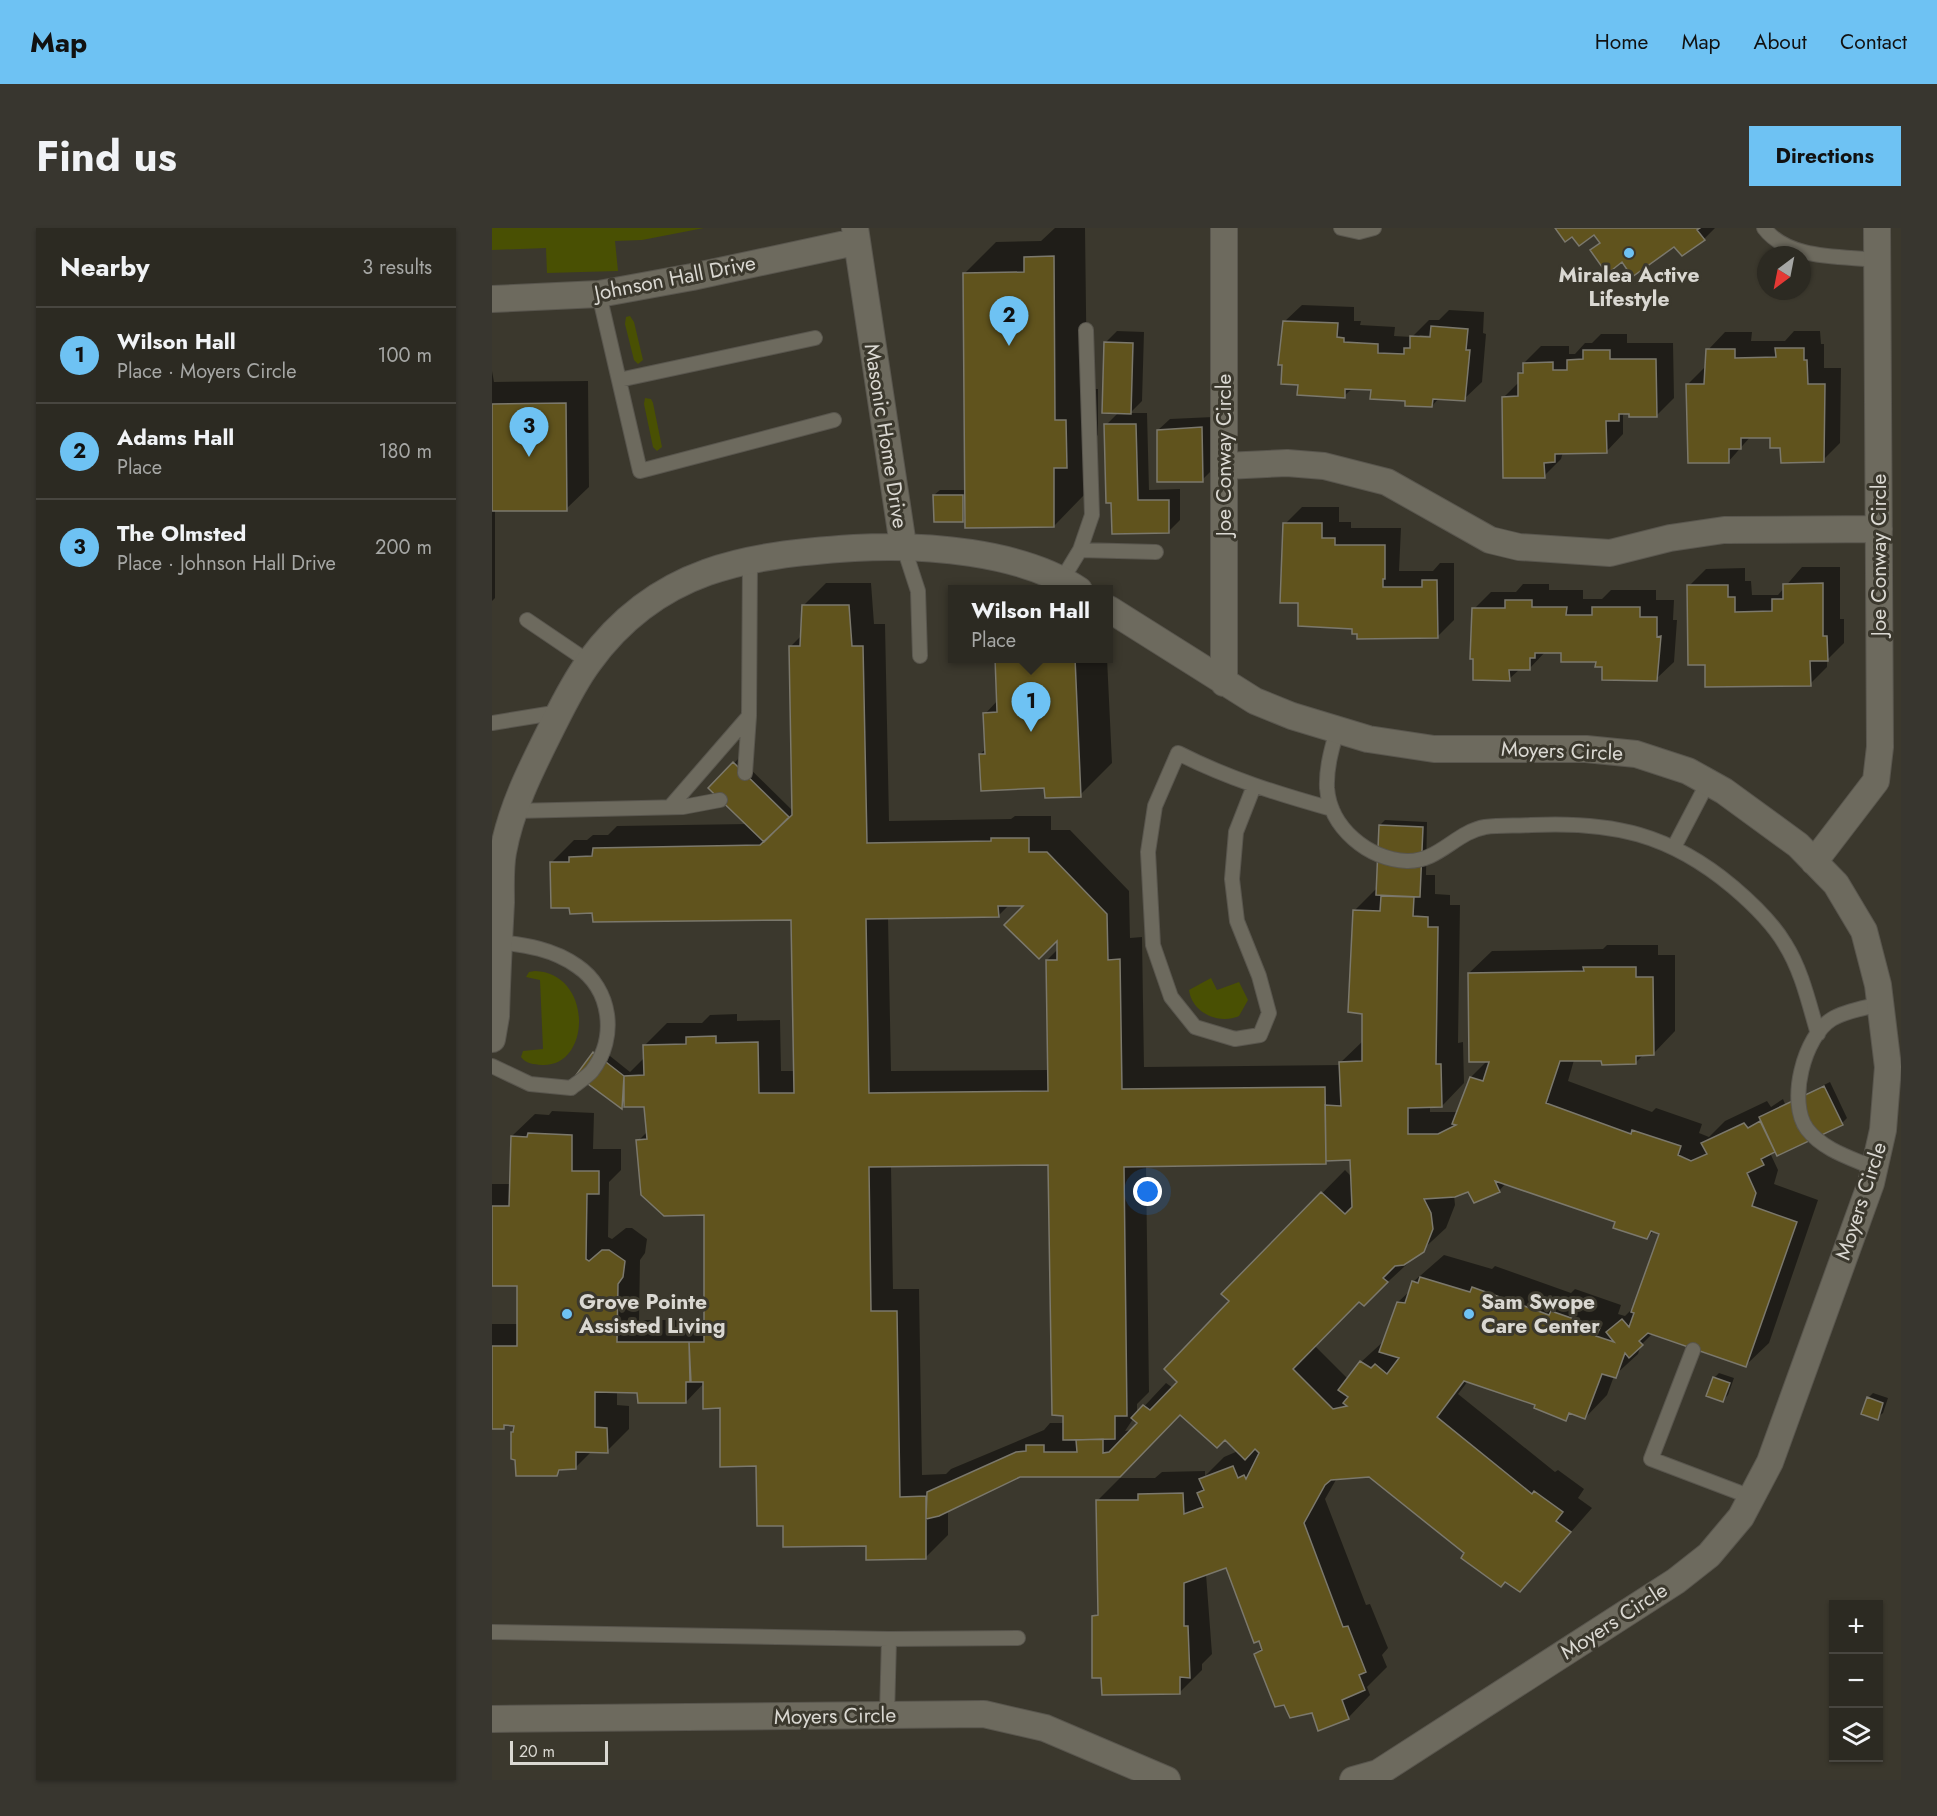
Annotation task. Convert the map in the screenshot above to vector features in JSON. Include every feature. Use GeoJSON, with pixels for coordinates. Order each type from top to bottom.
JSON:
{"type":"FeatureCollection","features":[{"type":"Feature","properties":{"kind":"street","name":"Joe Conway Circle"},"geometry":{"type":"LineString","coordinates":[[1224,228],[1224,683]]}},
{"type":"Feature","properties":{"kind":"street","name":"Joe Conway Circle"},"geometry":{"type":"LineString","coordinates":[[1814,862],[1876,781],[1880,747],[1876,228]]}},
{"type":"Feature","properties":{"kind":"street","name":"Johnson Hall Drive"},"geometry":{"type":"LineString","coordinates":[[492,299],[599,294],[855,235]]}},
{"type":"Feature","properties":{"kind":"street","name":"Masonic Home Drive"},"geometry":{"type":"LineString","coordinates":[[493,1023],[503,853],[514,811],[520,793],[560,712],[589,662],[627,619],[676,584],[706,571],[796,552],[903,545],[855,235]]}},
{"type":"Feature","properties":{"kind":"street"},"geometry":{"type":"LineString","coordinates":[[1224,466],[1287,463],[1324,466],[1387,482],[1490,540],[1519,547],[1610,553],[1670,538],[1724,530],[1878,529]]}},
{"type":"Feature","properties":{"kind":"street"},"geometry":{"type":"LineString","coordinates":[[903,545],[1022,562],[1071,584]]}},
{"type":"Feature","properties":{"kind":"street","name":"Moyers Circle"},"geometry":{"type":"LineString","coordinates":[[1113,612],[1224,683],[1274,708],[1368,739],[1434,749],[1586,749],[1636,754],[1688,771],[1725,791],[1798,845],[1836,884],[1864,931],[1880,1004],[1888,1067],[1883,1130],[1874,1168],[1770,1462],[1741,1517],[1709,1555],[1676,1581],[1378,1773],[1353,1780]]}},
{"type":"Feature","properties":{"kind":"street","name":"Moyers Circle"},"geometry":{"type":"LineString","coordinates":[[492,1719],[984,1714],[1045,1728],[1167,1780]]}},
{"type":"Feature","properties":{"kind":"lane"},"geometry":{"type":"LineString","coordinates":[[1341,228],[1359,232],[1374,228]]}},
{"type":"Feature","properties":{"kind":"lane"},"geometry":{"type":"LineString","coordinates":[[1764,228],[1770,236],[1787,246],[1810,254],[1877,260]]}},
{"type":"Feature","properties":{"kind":"lane"},"geometry":{"type":"LineString","coordinates":[[599,294],[640,471],[834,420]]}},
{"type":"Feature","properties":{"kind":"lane"},"geometry":{"type":"LineString","coordinates":[[1071,584],[1092,515],[1086,330]]}},
{"type":"Feature","properties":{"kind":"lane"},"geometry":{"type":"LineString","coordinates":[[619,380],[815,338]]}},
{"type":"Feature","properties":{"kind":"lane"},"geometry":{"type":"LineString","coordinates":[[903,545],[918,591],[920,656]]}},
{"type":"Feature","properties":{"kind":"lane"},"geometry":{"type":"LineString","coordinates":[[1080,550],[1155,552]]}},
{"type":"Feature","properties":{"kind":"lane"},"geometry":{"type":"LineString","coordinates":[[745,773],[749,716],[750,560]]}},
{"type":"Feature","properties":{"kind":"lane"},"geometry":{"type":"LineString","coordinates":[[527,620],[589,662]]}},
{"type":"Feature","properties":{"kind":"lane"},"geometry":{"type":"LineString","coordinates":[[492,723],[560,712]]}},
{"type":"Feature","properties":{"kind":"lane"},"geometry":{"type":"LineString","coordinates":[[669,807],[749,716]]}},
{"type":"Feature","properties":{"kind":"lane"},"geometry":{"type":"LineString","coordinates":[[1337,730],[1330,759],[1327,787],[1332,809],[1349,835],[1370,850],[1391,859],[1410,861],[1435,855],[1459,837],[1483,827],[1566,823],[1596,824],[1637,833],[1674,847],[1718,874],[1756,907],[1786,944],[1803,983],[1818,1034]]}},
{"type":"Feature","properties":{"kind":"lane"},"geometry":{"type":"LineString","coordinates":[[1254,786],[1236,832],[1232,879],[1237,921],[1259,976],[1269,1013],[1260,1035],[1235,1039],[1195,1027],[1171,997],[1153,945],[1148,852],[1155,806],[1178,753],[1213,771],[1254,786],[1332,809]]}},
{"type":"Feature","properties":{"kind":"lane"},"geometry":{"type":"LineString","coordinates":[[1674,847],[1708,782]]}},
{"type":"Feature","properties":{"kind":"lane"},"geometry":{"type":"LineString","coordinates":[[514,811],[669,807],[720,800]]}},
{"type":"Feature","properties":{"kind":"lane"},"geometry":{"type":"LineString","coordinates":[[492,1066],[530,1084],[571,1088],[592,1072],[603,1049],[609,1024],[607,1006],[596,982],[577,965],[533,946],[499,942]]}},
{"type":"Feature","properties":{"kind":"lane"},"geometry":{"type":"LineString","coordinates":[[1874,1168],[1825,1145],[1807,1129],[1802,1117],[1798,1084],[1804,1062],[1818,1034],[1832,1019],[1880,1004]]}},
{"type":"Feature","properties":{"kind":"lane"},"geometry":{"type":"LineString","coordinates":[[1693,1350],[1651,1459],[1751,1497]]}},
{"type":"Feature","properties":{"kind":"lane"},"geometry":{"type":"LineString","coordinates":[[492,1632],[889,1639],[1018,1638]]}},
{"type":"Feature","properties":{"kind":"lane"},"geometry":{"type":"LineString","coordinates":[[887,1715],[889,1639]]}},
{"type":"Feature","properties":{"kind":"green space"},"geometry":{"type":"Polygon","coordinates":[[[492,228],[704,228],[642,240],[615,241],[618,271],[547,273],[546,248],[492,250],[492,228]]]}},
{"type":"Feature","properties":{"kind":"green space"},"geometry":{"type":"Polygon","coordinates":[[[630,316],[634,322],[643,360],[638,364],[634,360],[625,324],[626,317],[630,316]]]}},
{"type":"Feature","properties":{"kind":"green space"},"geometry":{"type":"Polygon","coordinates":[[[645,398],[651,399],[653,403],[662,447],[657,451],[653,447],[644,404],[645,398]]]}},
{"type":"Feature","properties":{"kind":"green space"},"geometry":{"type":"Polygon","coordinates":[[[535,971],[554,976],[568,987],[576,1002],[579,1020],[577,1037],[570,1051],[558,1062],[542,1065],[527,1062],[521,1057],[523,1051],[543,1049],[540,980],[526,977],[529,972],[535,971]]]}},
{"type":"Feature","properties":{"kind":"green space"},"geometry":{"type":"Polygon","coordinates":[[[1211,978],[1217,990],[1239,982],[1248,1000],[1239,1016],[1215,1018],[1195,1005],[1189,990],[1211,978]]]}},
{"type":"Feature","properties":{"kind":"building","name":"Miralea Active Lifestyle"},"geometry":{"type":"Polygon","coordinates":[[[1555,228],[1700,228],[1697,230],[1705,240],[1682,256],[1674,247],[1632,277],[1622,262],[1607,274],[1590,250],[1600,243],[1594,235],[1579,246],[1572,237],[1565,242],[1555,228]]]}},
{"type":"Feature","properties":{"kind":"building"},"geometry":{"type":"Polygon","coordinates":[[[1054,256],[1055,420],[1066,420],[1067,468],[1054,468],[1054,527],[965,528],[963,273],[1024,272],[1024,257],[1054,256]]]}},
{"type":"Feature","properties":{"kind":"building"},"geometry":{"type":"Polygon","coordinates":[[[1283,321],[1338,323],[1337,337],[1344,338],[1344,342],[1378,344],[1378,353],[1404,354],[1404,348],[1410,348],[1410,336],[1430,337],[1431,326],[1468,329],[1466,350],[1470,350],[1465,401],[1433,399],[1432,407],[1405,406],[1405,401],[1370,399],[1371,390],[1345,389],[1345,398],[1297,395],[1298,385],[1281,384],[1282,365],[1278,365],[1283,321]]]}},
{"type":"Feature","properties":{"kind":"building"},"geometry":{"type":"Polygon","coordinates":[[[1104,342],[1133,343],[1131,414],[1102,413],[1104,342]]]}},
{"type":"Feature","properties":{"kind":"building"},"geometry":{"type":"Polygon","coordinates":[[[1775,348],[1804,348],[1808,384],[1825,384],[1824,462],[1781,463],[1780,448],[1770,448],[1770,438],[1741,438],[1741,449],[1729,449],[1729,463],[1688,463],[1686,384],[1704,384],[1706,349],[1735,349],[1735,358],[1776,357],[1775,348]]]}},
{"type":"Feature","properties":{"kind":"building"},"geometry":{"type":"Polygon","coordinates":[[[1583,350],[1610,350],[1610,359],[1656,359],[1657,417],[1629,417],[1629,414],[1619,414],[1619,421],[1606,421],[1607,453],[1555,454],[1555,462],[1544,463],[1545,478],[1503,478],[1502,397],[1518,396],[1518,373],[1523,373],[1523,363],[1553,362],[1553,370],[1567,370],[1567,360],[1583,359],[1583,350]]]}},
{"type":"Feature","properties":{"kind":"building"},"geometry":{"type":"Polygon","coordinates":[[[566,403],[567,511],[492,511],[492,404],[566,403]]]}},
{"type":"Feature","properties":{"kind":"building"},"geometry":{"type":"Polygon","coordinates":[[[1104,424],[1136,424],[1138,500],[1169,500],[1169,533],[1112,534],[1111,503],[1106,503],[1104,424]]]}},
{"type":"Feature","properties":{"kind":"building"},"geometry":{"type":"Polygon","coordinates":[[[1202,427],[1203,482],[1157,482],[1157,430],[1202,427]]]}},
{"type":"Feature","properties":{"kind":"building"},"geometry":{"type":"Polygon","coordinates":[[[933,495],[963,495],[963,522],[934,522],[933,495]]]}},
{"type":"Feature","properties":{"kind":"building"},"geometry":{"type":"Polygon","coordinates":[[[1283,523],[1322,523],[1322,538],[1335,538],[1335,545],[1385,545],[1383,587],[1422,587],[1422,580],[1437,580],[1438,638],[1357,639],[1357,634],[1352,634],[1352,629],[1298,626],[1298,603],[1280,603],[1283,523]]]}},
{"type":"Feature","properties":{"kind":"building"},"geometry":{"type":"Polygon","coordinates":[[[1823,583],[1823,636],[1827,636],[1828,661],[1810,661],[1811,686],[1705,687],[1705,665],[1688,665],[1687,585],[1728,585],[1728,597],[1735,597],[1735,612],[1772,611],[1772,599],[1783,599],[1783,584],[1823,583]]]}},
{"type":"Feature","properties":{"kind":"building"},"geometry":{"type":"Polygon","coordinates":[[[1505,600],[1532,600],[1532,607],[1567,607],[1566,615],[1592,615],[1592,607],[1640,607],[1640,617],[1657,617],[1657,637],[1661,636],[1657,681],[1602,680],[1602,667],[1595,667],[1596,662],[1561,662],[1561,653],[1535,653],[1535,658],[1530,658],[1530,670],[1509,670],[1510,681],[1473,680],[1473,659],[1470,659],[1472,608],[1505,608],[1505,600]]]}},
{"type":"Feature","properties":{"kind":"building"},"geometry":{"type":"Polygon","coordinates":[[[802,605],[849,605],[852,646],[863,646],[867,843],[991,841],[991,838],[1029,838],[1029,852],[1047,852],[1107,914],[1108,960],[1120,959],[1122,1089],[1325,1087],[1326,1164],[1124,1167],[1127,1416],[1115,1416],[1115,1439],[1063,1440],[1063,1416],[1052,1415],[1048,1165],[869,1167],[871,1311],[897,1311],[900,1497],[926,1496],[926,1559],[866,1560],[866,1546],[783,1547],[783,1526],[757,1526],[756,1466],[720,1467],[720,1408],[703,1409],[703,1382],[691,1382],[689,1342],[704,1342],[704,1215],[664,1216],[641,1195],[636,1140],[647,1139],[644,1107],[624,1107],[624,1076],[644,1075],[643,1045],[686,1044],[686,1037],[716,1036],[716,1043],[758,1042],[759,1093],[794,1093],[791,920],[593,922],[592,913],[570,914],[569,908],[551,908],[550,862],[569,862],[569,857],[592,856],[593,848],[760,845],[792,815],[789,646],[800,646],[802,605]],[[998,906],[999,917],[866,919],[869,1093],[1048,1091],[1046,960],[1057,960],[1057,941],[1039,959],[1004,925],[1023,906],[998,906]]]}},
{"type":"Feature","properties":{"kind":"building"},"geometry":{"type":"Polygon","coordinates":[[[995,663],[1075,663],[1081,797],[1045,798],[1044,788],[981,791],[979,754],[985,754],[983,713],[997,712],[995,663]]]}},
{"type":"Feature","properties":{"kind":"building"},"geometry":{"type":"Polygon","coordinates":[[[733,762],[789,817],[764,842],[708,788],[733,762]]]}},
{"type":"Feature","properties":{"kind":"building"},"geometry":{"type":"Polygon","coordinates":[[[1379,825],[1423,827],[1420,897],[1376,895],[1379,825]]]}},
{"type":"Feature","properties":{"kind":"building","name":"Sam Swope Care Center"},"geometry":{"type":"Polygon","coordinates":[[[1381,896],[1414,897],[1413,916],[1428,917],[1428,927],[1438,927],[1436,1064],[1441,1064],[1442,1107],[1408,1108],[1408,1134],[1438,1134],[1456,1125],[1452,1124],[1470,1077],[1483,1081],[1489,1062],[1469,1062],[1468,973],[1584,971],[1583,967],[1636,967],[1636,977],[1653,977],[1654,1055],[1636,1056],[1636,1064],[1602,1065],[1601,1061],[1560,1061],[1546,1103],[1631,1134],[1632,1130],[1681,1146],[1678,1155],[1691,1161],[1707,1154],[1701,1143],[1744,1123],[1748,1128],[1760,1121],[1775,1152],[1761,1159],[1764,1165],[1747,1173],[1756,1193],[1752,1206],[1797,1222],[1746,1367],[1648,1333],[1639,1341],[1643,1345],[1629,1358],[1625,1353],[1616,1378],[1602,1374],[1585,1419],[1569,1413],[1566,1421],[1534,1408],[1535,1405],[1464,1381],[1437,1417],[1532,1494],[1534,1491],[1563,1512],[1556,1521],[1571,1532],[1520,1592],[1505,1582],[1501,1587],[1461,1558],[1464,1553],[1369,1477],[1331,1480],[1325,1485],[1304,1523],[1343,1627],[1348,1626],[1366,1672],[1359,1675],[1365,1690],[1342,1700],[1349,1719],[1318,1731],[1312,1713],[1290,1718],[1284,1705],[1275,1707],[1254,1654],[1262,1650],[1259,1641],[1254,1643],[1226,1568],[1184,1583],[1184,1626],[1188,1626],[1190,1678],[1180,1677],[1180,1694],[1102,1695],[1101,1678],[1092,1678],[1092,1616],[1098,1615],[1096,1500],[1138,1500],[1138,1494],[1183,1493],[1184,1514],[1203,1507],[1197,1493],[1204,1490],[1199,1479],[1233,1466],[1238,1478],[1244,1475],[1246,1479],[1259,1453],[1255,1449],[1245,1460],[1225,1440],[1217,1448],[1180,1415],[1120,1477],[1020,1477],[939,1516],[926,1519],[927,1492],[1016,1452],[1026,1451],[1026,1445],[1044,1445],[1044,1452],[1077,1452],[1076,1440],[1103,1439],[1103,1453],[1109,1452],[1137,1423],[1131,1418],[1143,1405],[1150,1410],[1177,1382],[1164,1369],[1229,1301],[1221,1294],[1321,1192],[1345,1214],[1352,1207],[1350,1160],[1326,1161],[1325,1105],[1341,1106],[1339,1062],[1362,1061],[1362,1014],[1348,1012],[1353,910],[1380,911],[1381,896]],[[1495,1181],[1500,1192],[1474,1203],[1468,1192],[1455,1197],[1424,1199],[1431,1213],[1433,1229],[1424,1252],[1404,1265],[1395,1266],[1383,1278],[1388,1282],[1364,1306],[1359,1302],[1293,1369],[1333,1409],[1347,1406],[1343,1403],[1348,1397],[1338,1390],[1360,1361],[1371,1368],[1375,1364],[1387,1374],[1399,1358],[1379,1352],[1397,1302],[1405,1303],[1412,1281],[1418,1283],[1420,1277],[1470,1292],[1472,1287],[1549,1315],[1551,1311],[1600,1328],[1596,1336],[1614,1342],[1606,1332],[1622,1319],[1629,1327],[1634,1313],[1631,1312],[1659,1234],[1651,1231],[1647,1239],[1613,1228],[1615,1222],[1495,1181]]]}},
{"type":"Feature","properties":{"kind":"building"},"geometry":{"type":"Polygon","coordinates":[[[593,1052],[624,1076],[622,1109],[576,1075],[593,1052]]]}},
{"type":"Feature","properties":{"kind":"building"},"geometry":{"type":"Polygon","coordinates":[[[1824,1086],[1843,1125],[1777,1156],[1759,1117],[1824,1086]]]}},
{"type":"Feature","properties":{"kind":"building","name":"Grove Pointe Assisted Living"},"geometry":{"type":"Polygon","coordinates":[[[528,1133],[572,1135],[572,1171],[599,1171],[599,1194],[587,1194],[586,1259],[589,1261],[602,1250],[609,1250],[625,1261],[623,1277],[618,1284],[617,1342],[689,1342],[690,1382],[686,1382],[686,1403],[638,1403],[637,1393],[595,1392],[595,1427],[607,1428],[608,1453],[576,1452],[576,1469],[559,1470],[557,1476],[516,1476],[515,1460],[511,1459],[511,1432],[514,1426],[504,1425],[504,1429],[492,1429],[492,1346],[517,1346],[517,1286],[492,1286],[492,1206],[509,1206],[511,1136],[527,1137],[528,1133]]]}},
{"type":"Feature","properties":{"kind":"building"},"geometry":{"type":"Polygon","coordinates":[[[1713,1377],[1730,1383],[1723,1402],[1706,1396],[1713,1377]]]}},
{"type":"Feature","properties":{"kind":"building"},"geometry":{"type":"Polygon","coordinates":[[[1867,1397],[1883,1403],[1878,1420],[1861,1414],[1867,1397]]]}},
{"type":"Feature","properties":{"kind":"place","name":"Miralea Active Lifestyle"},"geometry":{"type":"Point","coordinates":[1629,253]}},
{"type":"Feature","properties":{"kind":"place","name":"Adams Hall"},"geometry":{"type":"Point","coordinates":[1009,346]}},
{"type":"Feature","properties":{"kind":"place","name":"The Olmsted"},"geometry":{"type":"Point","coordinates":[529,457]}},
{"type":"Feature","properties":{"kind":"place","name":"Wilson Hall"},"geometry":{"type":"Point","coordinates":[1031,732]}},
{"type":"Feature","properties":{"kind":"place","name":"Grove Pointe Assisted Living"},"geometry":{"type":"Point","coordinates":[567,1314]}},
{"type":"Feature","properties":{"kind":"place","name":"Sam Swope Care Center"},"geometry":{"type":"Point","coordinates":[1469,1314]}}]}
